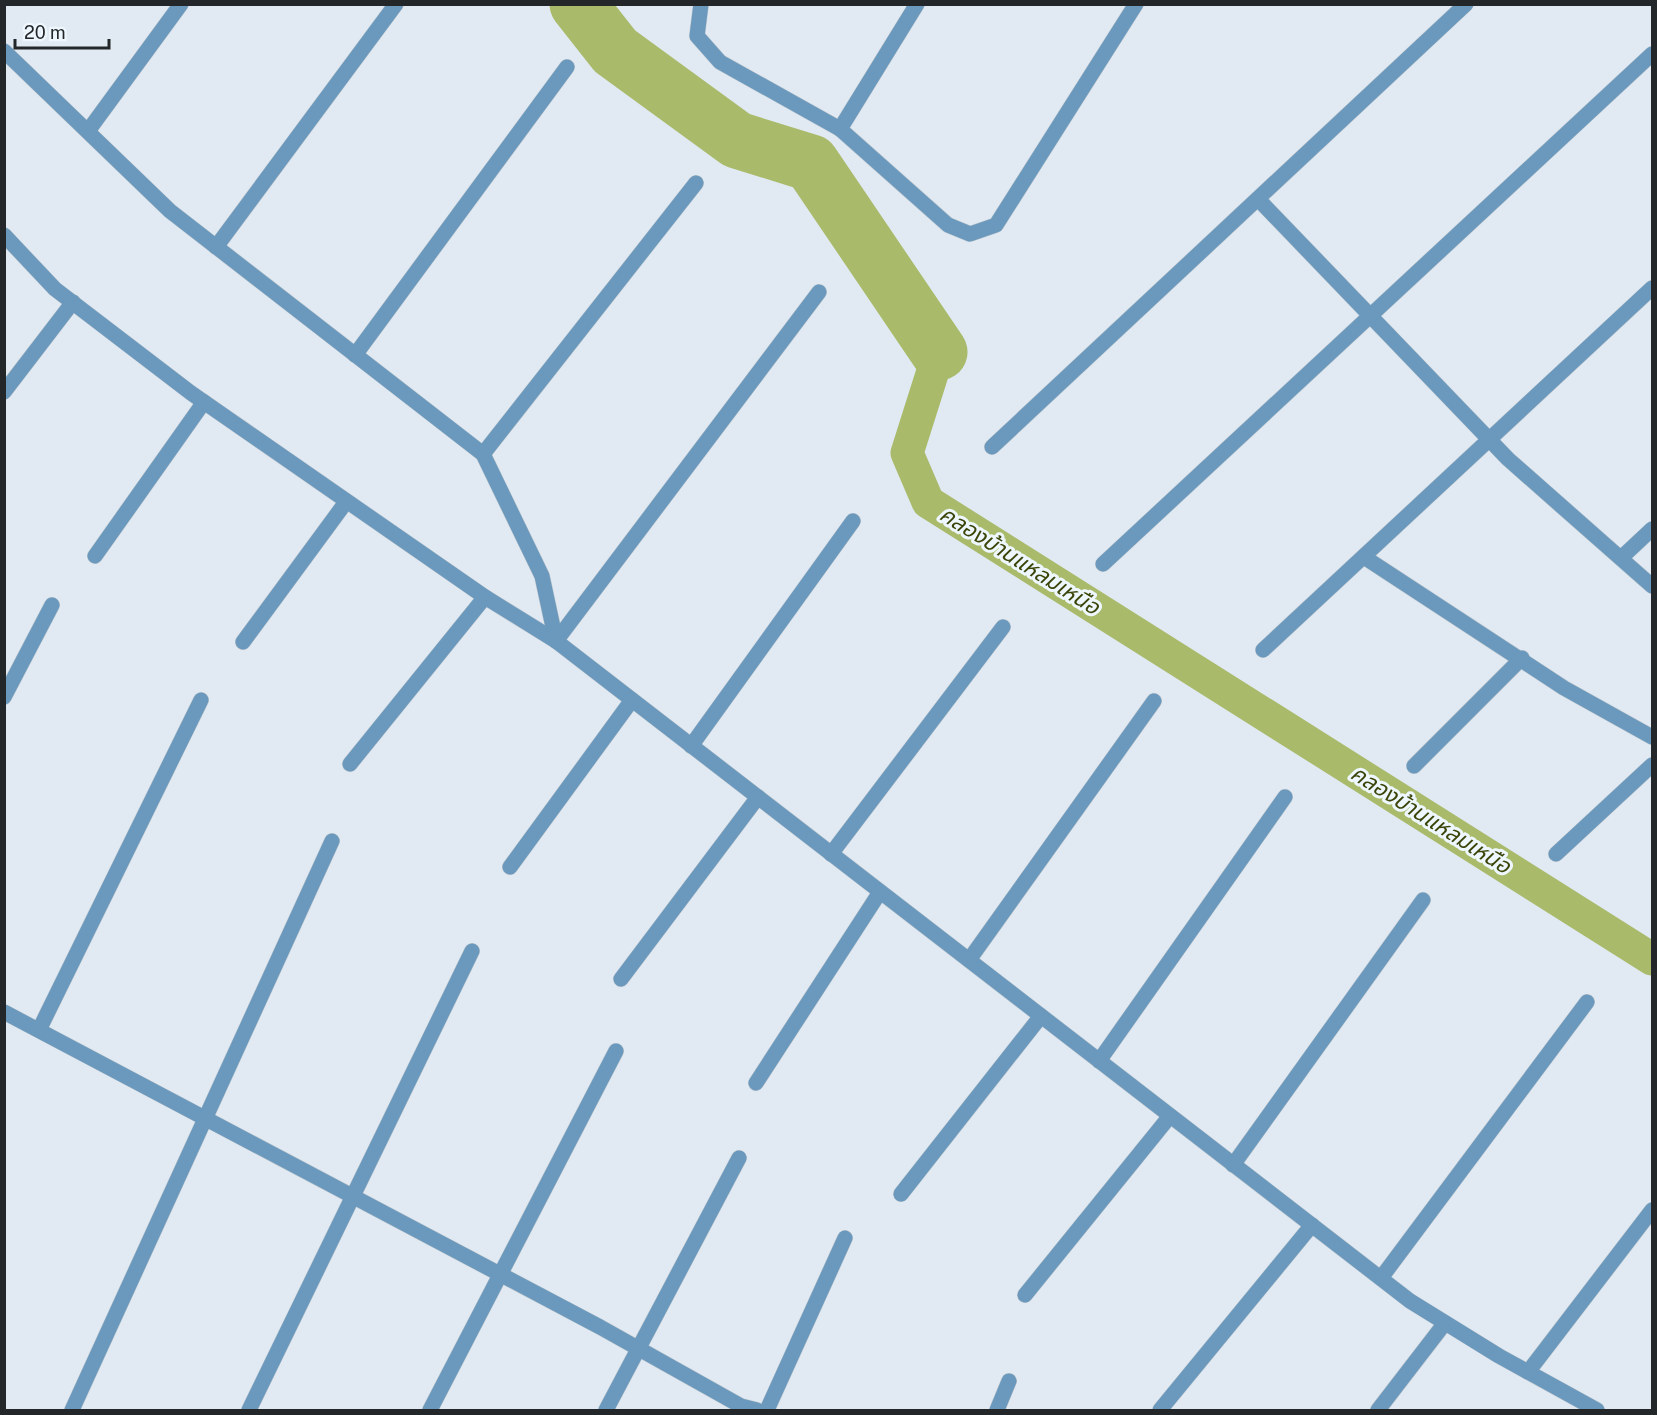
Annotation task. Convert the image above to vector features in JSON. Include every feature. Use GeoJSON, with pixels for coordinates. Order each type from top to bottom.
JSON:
{"type":"FeatureCollection","features":[{"type":"Feature","properties":{"kind":"street"},"geometry":{"type":"LineString","coordinates":[[88,131],[181,4]]}},
{"type":"Feature","properties":{"kind":"street"},"geometry":{"type":"LineString","coordinates":[[216,247],[396,4]]}},
{"type":"Feature","properties":{"kind":"street"},"geometry":{"type":"LineString","coordinates":[[701,4],[698,36],[720,62],[840,129],[948,225],[970,234],[996,225],[1136,4]]}},
{"type":"Feature","properties":{"kind":"street"},"geometry":{"type":"LineString","coordinates":[[840,129],[917,4]]}},
{"type":"Feature","properties":{"kind":"street"},"geometry":{"type":"LineString","coordinates":[[992,447],[1466,4]]}},
{"type":"Feature","properties":{"kind":"street"},"geometry":{"type":"LineString","coordinates":[[4,51],[170,211],[483,454],[542,576],[556,641]]}},
{"type":"Feature","properties":{"kind":"street"},"geometry":{"type":"LineString","coordinates":[[1102,564],[1653,54]]}},
{"type":"Feature","properties":{"kind":"street"},"geometry":{"type":"LineString","coordinates":[[355,355],[567,67]]}},
{"type":"Feature","properties":{"kind":"street"},"geometry":{"type":"LineString","coordinates":[[483,454],[696,183]]}},
{"type":"Feature","properties":{"kind":"street"},"geometry":{"type":"LineString","coordinates":[[1258,198],[1490,440],[1653,586]]}},
{"type":"Feature","properties":{"kind":"street"},"geometry":{"type":"LineString","coordinates":[[4,235],[56,289],[204,402],[485,597],[556,641],[1381,1278],[1446,1323],[1597,1410]]}},
{"type":"Feature","properties":{"kind":"street"},"geometry":{"type":"LineString","coordinates":[[1263,650],[1653,288]]}},
{"type":"Feature","properties":{"kind":"street"},"geometry":{"type":"LineString","coordinates":[[556,641],[819,292]]}},
{"type":"Feature","properties":{"kind":"street"},"geometry":{"type":"LineString","coordinates":[[4,392],[73,302]]}},
{"type":"Feature","properties":{"kind":"street"},"geometry":{"type":"LineString","coordinates":[[95,556],[204,402]]}},
{"type":"Feature","properties":{"kind":"street"},"geometry":{"type":"LineString","coordinates":[[243,642],[346,502]]}},
{"type":"Feature","properties":{"kind":"street"},"geometry":{"type":"LineString","coordinates":[[691,746],[852,521]]}},
{"type":"Feature","properties":{"kind":"street"},"geometry":{"type":"LineString","coordinates":[[1621,558],[1653,529]]}},
{"type":"Feature","properties":{"kind":"street"},"geometry":{"type":"LineString","coordinates":[[1364,557],[1522,658],[1564,688],[1653,737]]}},
{"type":"Feature","properties":{"kind":"street"},"geometry":{"type":"LineString","coordinates":[[350,764],[485,597]]}},
{"type":"Feature","properties":{"kind":"street"},"geometry":{"type":"LineString","coordinates":[[4,697],[52,605]]}},
{"type":"Feature","properties":{"kind":"street"},"geometry":{"type":"LineString","coordinates":[[831,854],[1003,627]]}},
{"type":"Feature","properties":{"kind":"street"},"geometry":{"type":"LineString","coordinates":[[1414,766],[1522,658]]}},
{"type":"Feature","properties":{"kind":"street"},"geometry":{"type":"LineString","coordinates":[[39,1030],[201,700]]}},
{"type":"Feature","properties":{"kind":"street"},"geometry":{"type":"LineString","coordinates":[[510,867],[632,700]]}},
{"type":"Feature","properties":{"kind":"street"},"geometry":{"type":"LineString","coordinates":[[969,960],[1154,701]]}},
{"type":"Feature","properties":{"kind":"street"},"geometry":{"type":"LineString","coordinates":[[1556,855],[1653,765]]}},
{"type":"Feature","properties":{"kind":"street"},"geometry":{"type":"LineString","coordinates":[[621,979],[758,797]]}},
{"type":"Feature","properties":{"kind":"street"},"geometry":{"type":"LineString","coordinates":[[1099,1061],[1285,797]]}},
{"type":"Feature","properties":{"kind":"street"},"geometry":{"type":"LineString","coordinates":[[72,1410],[332,840]]}},
{"type":"Feature","properties":{"kind":"street"},"geometry":{"type":"LineString","coordinates":[[756,1083],[880,892]]}},
{"type":"Feature","properties":{"kind":"street"},"geometry":{"type":"LineString","coordinates":[[1233,1165],[1423,900]]}},
{"type":"Feature","properties":{"kind":"street"},"geometry":{"type":"LineString","coordinates":[[249,1410],[472,951]]}},
{"type":"Feature","properties":{"kind":"street"},"geometry":{"type":"LineString","coordinates":[[1381,1278],[1587,1002]]}},
{"type":"Feature","properties":{"kind":"street"},"geometry":{"type":"LineString","coordinates":[[4,1012],[353,1196],[741,1406],[757,1410]]}},
{"type":"Feature","properties":{"kind":"street"},"geometry":{"type":"LineString","coordinates":[[901,1194],[1041,1016]]}},
{"type":"Feature","properties":{"kind":"street"},"geometry":{"type":"LineString","coordinates":[[430,1410],[616,1051]]}},
{"type":"Feature","properties":{"kind":"street"},"geometry":{"type":"LineString","coordinates":[[1025,1295],[1170,1116]]}},
{"type":"Feature","properties":{"kind":"street"},"geometry":{"type":"LineString","coordinates":[[606,1410],[739,1158]]}},
{"type":"Feature","properties":{"kind":"street"},"geometry":{"type":"LineString","coordinates":[[1528,1372],[1653,1210]]}},
{"type":"Feature","properties":{"kind":"street"},"geometry":{"type":"LineString","coordinates":[[1160,1410],[1312,1225]]}},
{"type":"Feature","properties":{"kind":"street"},"geometry":{"type":"LineString","coordinates":[[766,1410],[845,1238]]}},
{"type":"Feature","properties":{"kind":"street"},"geometry":{"type":"LineString","coordinates":[[1378,1410],[1446,1323]]}},
{"type":"Feature","properties":{"kind":"street"},"geometry":{"type":"LineString","coordinates":[[997,1410],[1009,1381]]}},
{"type":"Feature","properties":{"kind":"waterway","name":"คลองบ้านแหลมเหนือ"},"geometry":{"type":"LineString","coordinates":[[578,4],[615,51],[737,140],[811,163],[939,352]]}},
{"type":"Feature","properties":{"kind":"waterway","name":"คลองบ้านแหลมเหนือ"},"geometry":{"type":"LineString","coordinates":[[939,352],[907,453],[928,502],[1652,959]]}}]}
